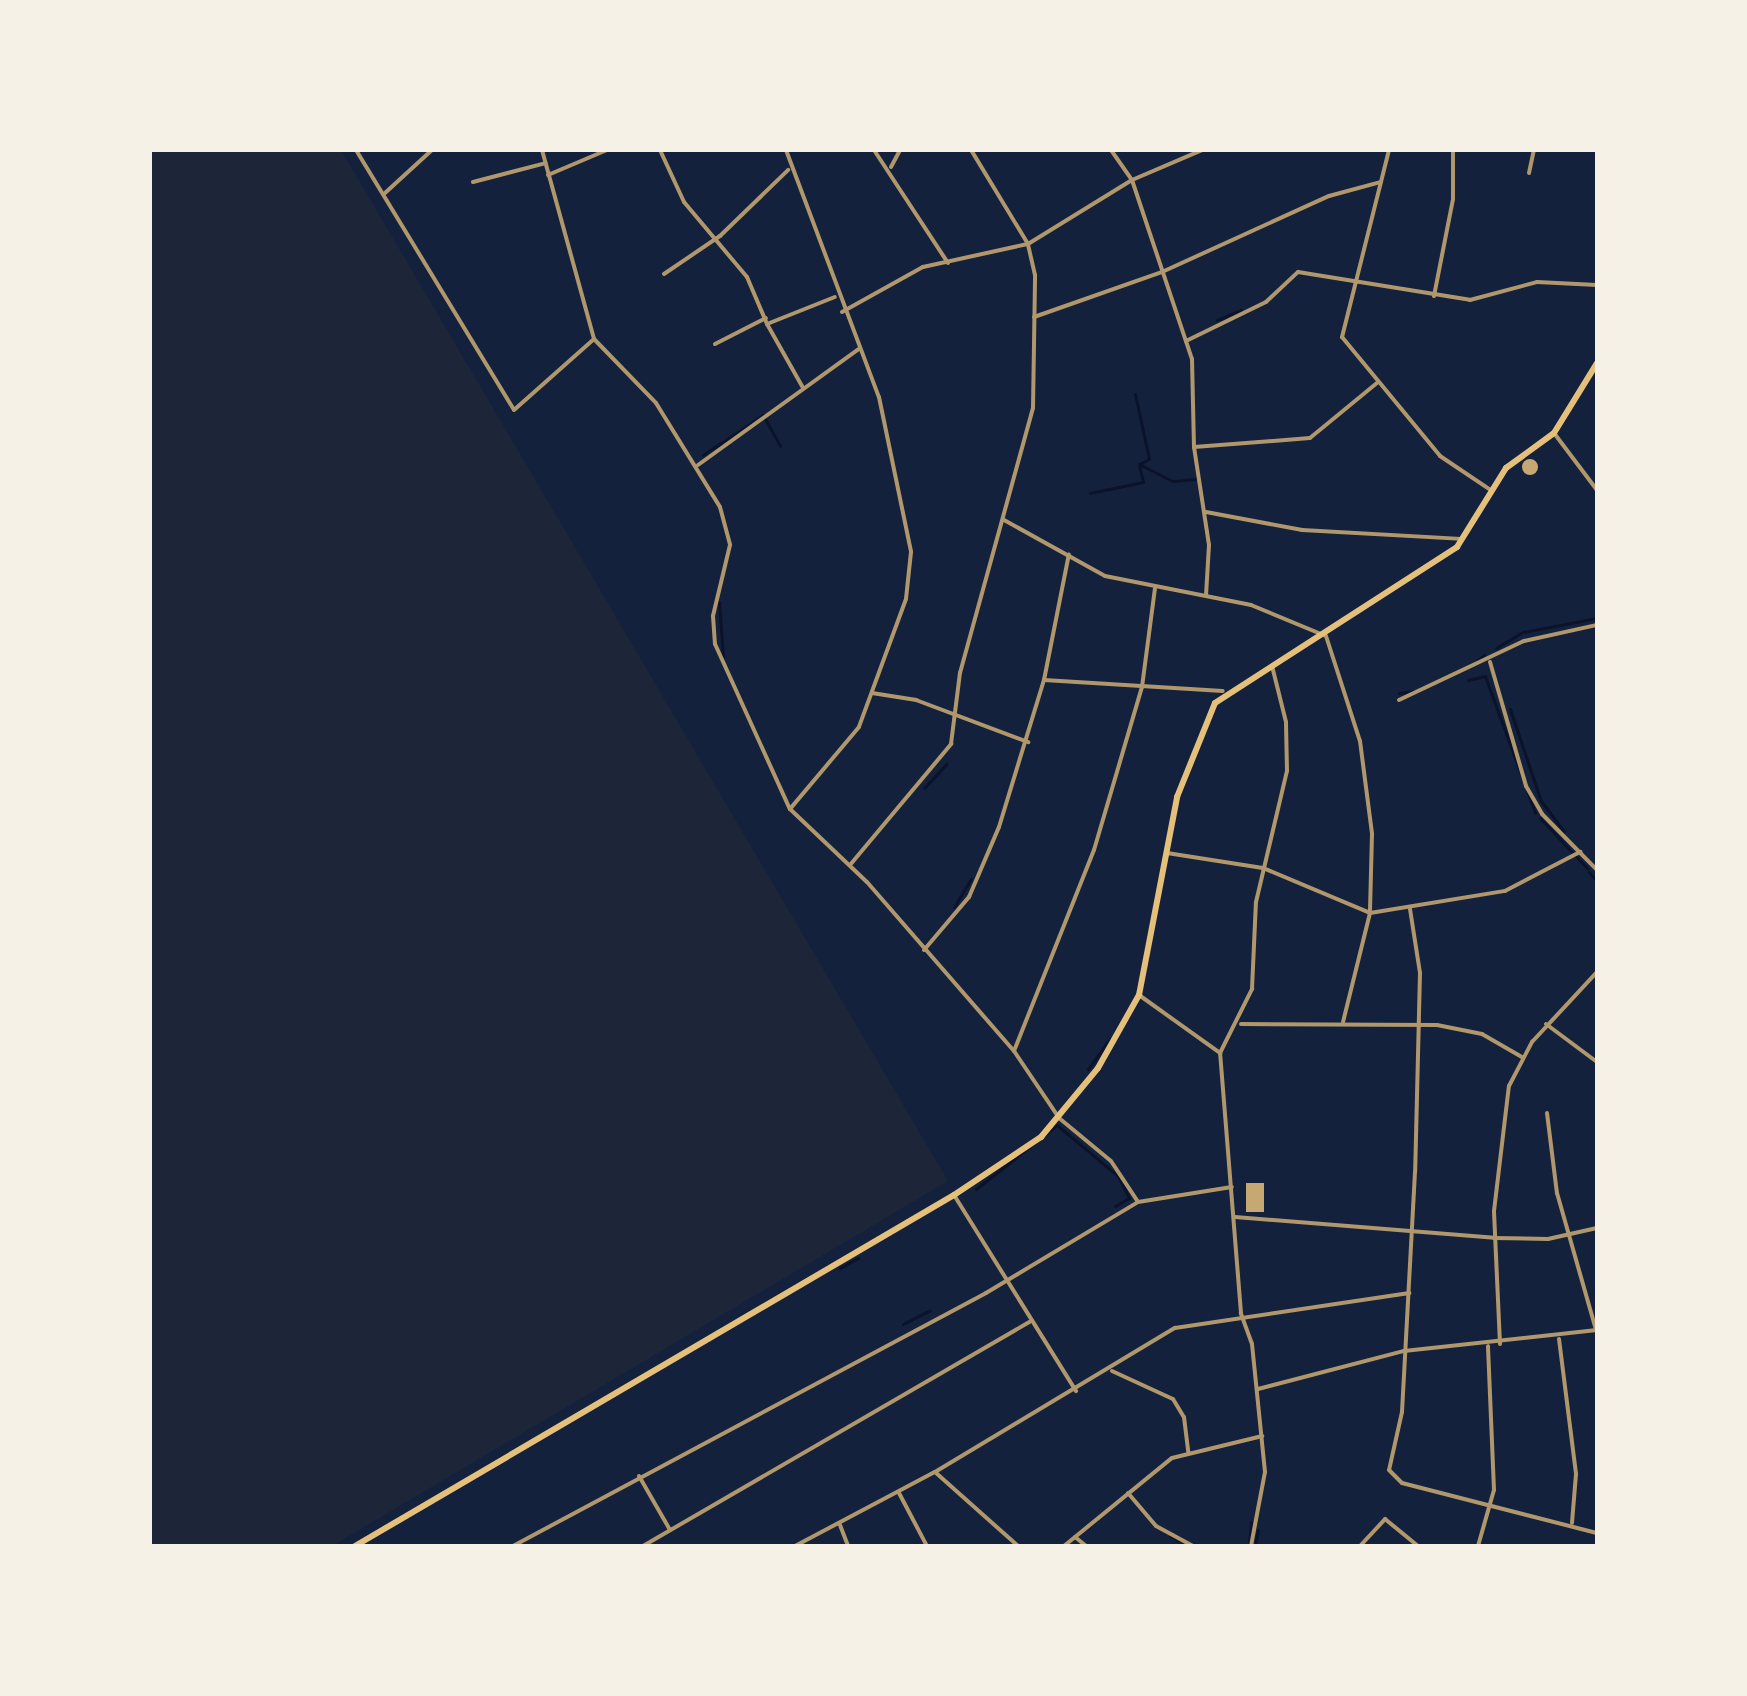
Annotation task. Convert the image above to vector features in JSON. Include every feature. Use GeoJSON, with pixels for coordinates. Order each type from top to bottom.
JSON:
{"type":"FeatureCollection","features":[{"type":"Feature","properties":{"kind":"main road"},"geometry":{"type":"LineString","coordinates":[[355,1546],[954,1195],[1059,1118],[1123,1030],[1139,995],[1164,853],[1187,767],[1223,691],[1326,636],[1465,539],[1506,468],[1554,433],[1597,363]]}},
{"type":"Feature","properties":{"kind":"street"},"geometry":{"type":"LineString","coordinates":[[356,150],[385,193],[514,410],[594,339]]}},
{"type":"Feature","properties":{"kind":"street"},"geometry":{"type":"LineString","coordinates":[[385,193],[432,150]]}},
{"type":"Feature","properties":{"kind":"street"},"geometry":{"type":"LineString","coordinates":[[542,150],[594,339],[656,403],[698,465],[730,545],[713,616],[715,644],[790,809],[850,865],[1014,1051],[1059,1118],[1111,1161],[1138,1202]]}},
{"type":"Feature","properties":{"kind":"street"},"geometry":{"type":"LineString","coordinates":[[548,175],[607,150]]}},
{"type":"Feature","properties":{"kind":"street"},"geometry":{"type":"LineString","coordinates":[[660,150],[684,202],[720,236],[803,389]]}},
{"type":"Feature","properties":{"kind":"street"},"geometry":{"type":"LineString","coordinates":[[786,150],[788,170],[835,297],[879,397],[911,552],[911,583],[872,693],[839,759],[790,809]]}},
{"type":"Feature","properties":{"kind":"street"},"geometry":{"type":"LineString","coordinates":[[874,150],[891,167],[948,263]]}},
{"type":"Feature","properties":{"kind":"street"},"geometry":{"type":"LineString","coordinates":[[891,167],[900,150]]}},
{"type":"Feature","properties":{"kind":"street"},"geometry":{"type":"LineString","coordinates":[[850,865],[941,762],[958,721],[960,673],[1033,408],[1034,317],[1028,244],[971,150]]}},
{"type":"Feature","properties":{"kind":"street"},"geometry":{"type":"LineString","coordinates":[[1111,150],[1132,180],[1186,341],[1194,447],[1206,512],[1206,596]]}},
{"type":"Feature","properties":{"kind":"street"},"geometry":{"type":"LineString","coordinates":[[1115,156],[1119,150]]}},
{"type":"Feature","properties":{"kind":"street"},"geometry":{"type":"LineString","coordinates":[[842,312],[901,277],[1028,244],[1132,180],[1202,150]]}},
{"type":"Feature","properties":{"kind":"street"},"geometry":{"type":"LineString","coordinates":[[1389,150],[1361,281],[1342,337],[1440,456],[1492,491]]}},
{"type":"Feature","properties":{"kind":"street"},"geometry":{"type":"LineString","coordinates":[[1434,296],[1453,199],[1453,150]]}},
{"type":"Feature","properties":{"kind":"street"},"geometry":{"type":"LineString","coordinates":[[1529,173],[1534,150]]}},
{"type":"Feature","properties":{"kind":"street"},"geometry":{"type":"LineString","coordinates":[[473,182],[546,163]]}},
{"type":"Feature","properties":{"kind":"street"},"geometry":{"type":"LineString","coordinates":[[664,274],[720,236],[788,170]]}},
{"type":"Feature","properties":{"kind":"street"},"geometry":{"type":"LineString","coordinates":[[1034,317],[1162,272],[1329,196],[1381,182]]}},
{"type":"Feature","properties":{"kind":"street"},"geometry":{"type":"LineString","coordinates":[[1186,341],[1266,302],[1298,272],[1470,300],[1537,282],[1597,285]]}},
{"type":"Feature","properties":{"kind":"street"},"geometry":{"type":"LineString","coordinates":[[767,324],[835,297]]}},
{"type":"Feature","properties":{"kind":"street"},"geometry":{"type":"LineString","coordinates":[[715,344],[766,318]]}},
{"type":"Feature","properties":{"kind":"street"},"geometry":{"type":"LineString","coordinates":[[698,465],[859,349]]}},
{"type":"Feature","properties":{"kind":"street"},"geometry":{"type":"LineString","coordinates":[[1194,447],[1310,438],[1377,383]]}},
{"type":"Feature","properties":{"kind":"street"},"geometry":{"type":"LineString","coordinates":[[1554,433],[1597,490]]}},
{"type":"Feature","properties":{"kind":"street"},"geometry":{"type":"LineString","coordinates":[[1206,512],[1302,530],[1465,539]]}},
{"type":"Feature","properties":{"kind":"street"},"geometry":{"type":"LineString","coordinates":[[1004,520],[1105,576],[1268,611],[1326,636],[1360,741],[1372,834],[1370,913],[1343,1022]]}},
{"type":"Feature","properties":{"kind":"street"},"geometry":{"type":"LineString","coordinates":[[924,950],[969,897],[1028,742],[1044,680],[1069,554]]}},
{"type":"Feature","properties":{"kind":"street"},"geometry":{"type":"LineString","coordinates":[[1014,1051],[1094,850],[1142,687],[1155,588]]}},
{"type":"Feature","properties":{"kind":"street"},"geometry":{"type":"LineString","coordinates":[[1399,700],[1490,662],[1524,641],[1597,625]]}},
{"type":"Feature","properties":{"kind":"street"},"geometry":{"type":"LineString","coordinates":[[1490,662],[1526,786],[1542,814],[1597,870]]}},
{"type":"Feature","properties":{"kind":"street"},"geometry":{"type":"LineString","coordinates":[[1251,1546],[1265,1472],[1258,1389],[1241,1313],[1220,1053],[1241,1024],[1256,962],[1263,868],[1287,771],[1286,722],[1272,666]]}},
{"type":"Feature","properties":{"kind":"street"},"geometry":{"type":"LineString","coordinates":[[1044,680],[1223,691]]}},
{"type":"Feature","properties":{"kind":"street"},"geometry":{"type":"LineString","coordinates":[[872,693],[916,700],[958,721],[1028,742]]}},
{"type":"Feature","properties":{"kind":"street"},"geometry":{"type":"LineString","coordinates":[[1164,853],[1263,868],[1370,913],[1410,909],[1505,891],[1580,852]]}},
{"type":"Feature","properties":{"kind":"street"},"geometry":{"type":"LineString","coordinates":[[1410,909],[1419,1024],[1409,1293],[1391,1475],[1442,1495],[1492,1503],[1597,1533]]}},
{"type":"Feature","properties":{"kind":"street"},"geometry":{"type":"LineString","coordinates":[[1500,1344],[1494,1238],[1507,1102],[1522,1057],[1546,1024],[1597,972]]}},
{"type":"Feature","properties":{"kind":"street"},"geometry":{"type":"LineString","coordinates":[[1139,995],[1220,1053]]}},
{"type":"Feature","properties":{"kind":"street"},"geometry":{"type":"LineString","coordinates":[[1241,1024],[1419,1024],[1482,1034],[1522,1057]]}},
{"type":"Feature","properties":{"kind":"street"},"geometry":{"type":"LineString","coordinates":[[1546,1024],[1597,1062]]}},
{"type":"Feature","properties":{"kind":"street"},"geometry":{"type":"LineString","coordinates":[[1258,1389],[1404,1351],[1559,1339],[1596,1330],[1567,1237],[1547,1113]]}},
{"type":"Feature","properties":{"kind":"street"},"geometry":{"type":"LineString","coordinates":[[513,1546],[1004,1281],[1138,1202],[1232,1187]]}},
{"type":"Feature","properties":{"kind":"street"},"geometry":{"type":"LineString","coordinates":[[954,1195],[1004,1281],[1076,1391]]}},
{"type":"Feature","properties":{"kind":"street"},"geometry":{"type":"LineString","coordinates":[[1235,1217],[1411,1228],[1494,1238],[1567,1237],[1597,1228]]}},
{"type":"Feature","properties":{"kind":"street"},"geometry":{"type":"LineString","coordinates":[[795,1546],[899,1493],[1112,1371],[1175,1328],[1241,1313],[1409,1293]]}},
{"type":"Feature","properties":{"kind":"street"},"geometry":{"type":"LineString","coordinates":[[643,1546],[1030,1322]]}},
{"type":"Feature","properties":{"kind":"street"},"geometry":{"type":"LineString","coordinates":[[1559,1339],[1576,1474],[1571,1524]]}},
{"type":"Feature","properties":{"kind":"street"},"geometry":{"type":"LineString","coordinates":[[1478,1546],[1492,1503],[1488,1346]]}},
{"type":"Feature","properties":{"kind":"street"},"geometry":{"type":"LineString","coordinates":[[1112,1371],[1173,1399],[1184,1417],[1188,1452]]}},
{"type":"Feature","properties":{"kind":"street"},"geometry":{"type":"LineString","coordinates":[[1064,1546],[1128,1493],[1188,1452],[1262,1436]]}},
{"type":"Feature","properties":{"kind":"street"},"geometry":{"type":"LineString","coordinates":[[935,1472],[1018,1546]]}},
{"type":"Feature","properties":{"kind":"street"},"geometry":{"type":"LineString","coordinates":[[639,1476],[670,1530]]}},
{"type":"Feature","properties":{"kind":"street"},"geometry":{"type":"LineString","coordinates":[[899,1493],[927,1546]]}},
{"type":"Feature","properties":{"kind":"street"},"geometry":{"type":"LineString","coordinates":[[1128,1493],[1156,1526],[1193,1546]]}},
{"type":"Feature","properties":{"kind":"street"},"geometry":{"type":"LineString","coordinates":[[1360,1546],[1385,1519],[1418,1546]]}},
{"type":"Feature","properties":{"kind":"street"},"geometry":{"type":"LineString","coordinates":[[840,1525],[848,1546]]}},
{"type":"Feature","properties":{"kind":"street"},"geometry":{"type":"LineString","coordinates":[[1075,1537],[1086,1546]]}},
{"type":"Feature","properties":{"kind":"shaded area"},"geometry":{"type":"Polygon","coordinates":[[[150,150],[341,150],[948,1181],[332,1546],[150,1546],[150,150]]]}},
{"type":"Feature","properties":{"kind":"building"},"geometry":{"type":"Polygon","coordinates":[[[1527,459],[1533,459],[1538,467],[1536,473],[1527,475],[1522,470],[1522,464],[1527,459]]]}},
{"type":"Feature","properties":{"kind":"building"},"geometry":{"type":"Polygon","coordinates":[[[1246,1183],[1264,1183],[1264,1212],[1246,1212],[1246,1183]]]}},
{"type":"Feature","properties":{"kind":"waterway"},"geometry":{"type":"LineString","coordinates":[[1217,320],[1241,310]]}},
{"type":"Feature","properties":{"kind":"waterway"},"geometry":{"type":"LineString","coordinates":[[1135,394],[1149,459],[1139,464]]}},
{"type":"Feature","properties":{"kind":"waterway"},"geometry":{"type":"LineString","coordinates":[[703,455],[763,415],[780,446]]}},
{"type":"Feature","properties":{"kind":"waterway"},"geometry":{"type":"LineString","coordinates":[[1139,464],[1173,481],[1195,479]]}},
{"type":"Feature","properties":{"kind":"waterway"},"geometry":{"type":"LineString","coordinates":[[1090,493],[1143,482],[1139,464]]}},
{"type":"Feature","properties":{"kind":"waterway"},"geometry":{"type":"LineString","coordinates":[[719,602],[723,657]]}},
{"type":"Feature","properties":{"kind":"waterway"},"geometry":{"type":"LineString","coordinates":[[1496,648],[1523,632],[1597,618]]}},
{"type":"Feature","properties":{"kind":"waterway"},"geometry":{"type":"LineString","coordinates":[[1474,663],[1484,655]]}},
{"type":"Feature","properties":{"kind":"waterway"},"geometry":{"type":"LineString","coordinates":[[1468,680],[1485,676],[1535,813]]}},
{"type":"Feature","properties":{"kind":"waterway"},"geometry":{"type":"LineString","coordinates":[[1399,693],[1413,691]]}},
{"type":"Feature","properties":{"kind":"waterway"},"geometry":{"type":"LineString","coordinates":[[1510,709],[1541,801],[1564,831]]}},
{"type":"Feature","properties":{"kind":"waterway"},"geometry":{"type":"LineString","coordinates":[[924,788],[946,764]]}},
{"type":"Feature","properties":{"kind":"waterway"},"geometry":{"type":"LineString","coordinates":[[1540,818],[1587,868]]}},
{"type":"Feature","properties":{"kind":"waterway"},"geometry":{"type":"LineString","coordinates":[[1589,872],[1597,881]]}},
{"type":"Feature","properties":{"kind":"waterway"},"geometry":{"type":"LineString","coordinates":[[954,907],[971,879]]}},
{"type":"Feature","properties":{"kind":"waterway"},"geometry":{"type":"LineString","coordinates":[[1088,1069],[1110,1039]]}},
{"type":"Feature","properties":{"kind":"waterway"},"geometry":{"type":"LineString","coordinates":[[976,1189],[1057,1125],[1118,1176],[1129,1198],[1115,1206]]}},
{"type":"Feature","properties":{"kind":"waterway"},"geometry":{"type":"LineString","coordinates":[[840,1268],[858,1258]]}},
{"type":"Feature","properties":{"kind":"waterway"},"geometry":{"type":"LineString","coordinates":[[903,1324],[930,1310]]}},
{"type":"Feature","properties":{"kind":"waterway"},"geometry":{"type":"LineString","coordinates":[[1249,1546],[1251,1522]]}},
{"type":"Feature","properties":{"kind":"waterway"},"geometry":{"type":"LineString","coordinates":[[1255,1546],[1258,1530]]}},
{"type":"Feature","properties":{"kind":"waterway"},"geometry":{"type":"LineString","coordinates":[[1170,1536],[1188,1545]]}}]}
